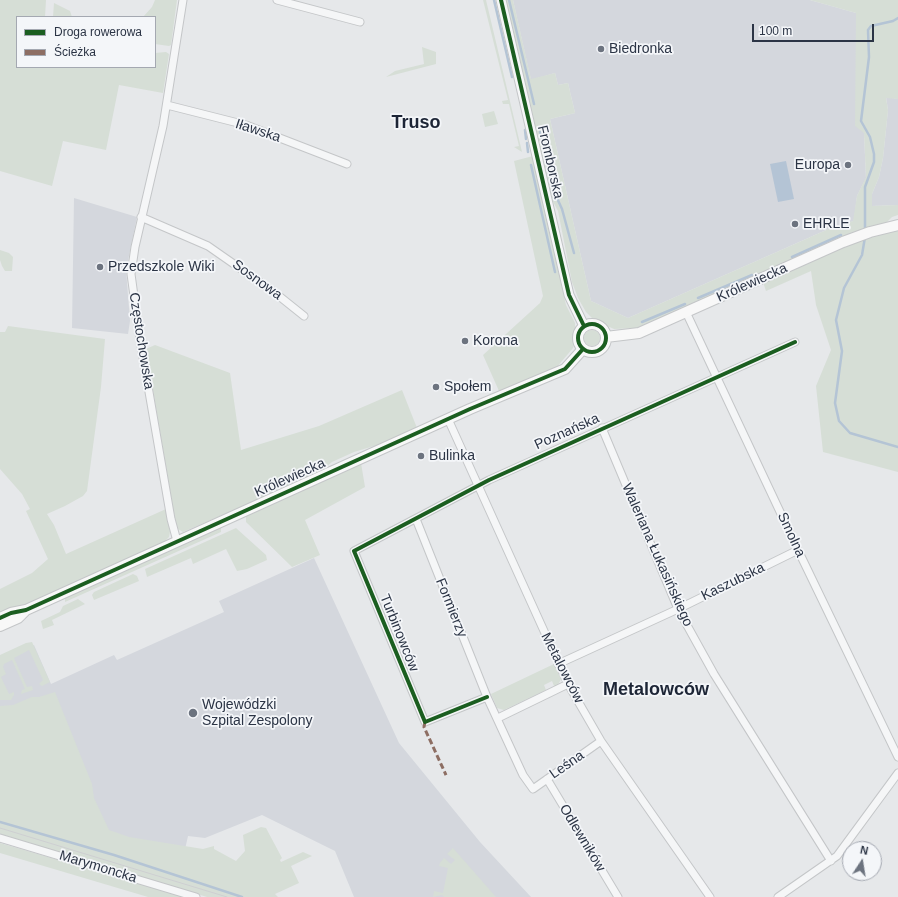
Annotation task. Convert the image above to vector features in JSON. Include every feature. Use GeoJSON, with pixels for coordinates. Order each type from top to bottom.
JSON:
{"type":"FeatureCollection","features":[{"type":"Feature","properties":{"kind":"main road","name":"Królewiecka"},"geometry":{"type":"LineString","coordinates":[[606,337],[639,333],[865,234],[898,225]]}},
{"type":"Feature","properties":{"kind":"main road"},"geometry":{"type":"LineString","coordinates":[[591,324],[598,325],[604,330],[606,337],[602,347],[593,352],[583,349],[578,337],[584,326],[591,324]]}},
{"type":"Feature","properties":{"kind":"main road","name":"Królewiecka"},"geometry":{"type":"LineString","coordinates":[[0,618],[12,613],[26,610],[448,419],[565,369],[583,349]]}},
{"type":"Feature","properties":{"kind":"main road","name":"Królewiecka"},"geometry":{"type":"LineString","coordinates":[[0,626],[18,618],[26,610]]}},
{"type":"Feature","properties":{"kind":"street","name":"Częstochowska"},"geometry":{"type":"LineString","coordinates":[[177,541],[171,519],[133,290],[132,266],[141,217],[167,105],[183,0]]}},
{"type":"Feature","properties":{"kind":"street"},"geometry":{"type":"LineString","coordinates":[[277,0],[360,22]]}},
{"type":"Feature","properties":{"kind":"street","name":"Fromborska"},"geometry":{"type":"LineString","coordinates":[[501,0],[569,295],[584,326]]}},
{"type":"Feature","properties":{"kind":"street","name":"Iławska"},"geometry":{"type":"LineString","coordinates":[[167,105],[253,128],[347,164]]}},
{"type":"Feature","properties":{"kind":"street","name":"Sosnowa"},"geometry":{"type":"LineString","coordinates":[[141,217],[208,246],[269,288],[304,316]]}},
{"type":"Feature","properties":{"kind":"street","name":"Smolna"},"geometry":{"type":"LineString","coordinates":[[686,312],[798,550],[898,757]]}},
{"type":"Feature","properties":{"kind":"street","name":"Poznańska"},"geometry":{"type":"LineString","coordinates":[[354,551],[478,485],[795,342]]}},
{"type":"Feature","properties":{"kind":"street","name":"Metalowców"},"geometry":{"type":"LineString","coordinates":[[448,419],[568,684],[601,741],[710,897]]}},
{"type":"Feature","properties":{"kind":"street","name":"Waleriana Łukasińskiego"},"geometry":{"type":"LineString","coordinates":[[602,428],[678,609],[714,674],[832,861]]}},
{"type":"Feature","properties":{"kind":"street","name":"Formierzy"},"geometry":{"type":"LineString","coordinates":[[416,519],[488,697]]}},
{"type":"Feature","properties":{"kind":"street","name":"Kaszubska"},"geometry":{"type":"LineString","coordinates":[[558,664],[678,609],[798,550]]}},
{"type":"Feature","properties":{"kind":"street","name":"Turbinowców"},"geometry":{"type":"LineString","coordinates":[[354,551],[425,722],[488,697]]}},
{"type":"Feature","properties":{"kind":"street"},"geometry":{"type":"LineString","coordinates":[[488,697],[498,718],[568,684]]}},
{"type":"Feature","properties":{"kind":"street","name":"Leśna"},"geometry":{"type":"LineString","coordinates":[[498,718],[523,775],[533,789],[601,741]]}},
{"type":"Feature","properties":{"kind":"street"},"geometry":{"type":"LineString","coordinates":[[778,897],[832,861],[898,773]]}},
{"type":"Feature","properties":{"kind":"street","name":"Odlewników"},"geometry":{"type":"LineString","coordinates":[[547,779],[618,897]]}},
{"type":"Feature","properties":{"kind":"street","name":"Marymoncka"},"geometry":{"type":"LineString","coordinates":[[0,838],[196,897]]}},
{"type":"Feature","properties":{"kind":"shaded area"},"geometry":{"type":"Polygon","coordinates":[[[0,0],[46,0],[45,16],[16,16],[16,68],[156,68],[156,53],[166,52],[169,54],[163,93],[119,85],[106,150],[63,141],[52,186],[0,171],[0,0]]]}},
{"type":"Feature","properties":{"kind":"shaded area"},"geometry":{"type":"Polygon","coordinates":[[[155,0],[177,0],[171,45],[169,46],[156,44],[156,16],[144,16],[152,7],[155,0]]]}},
{"type":"Feature","properties":{"kind":"shaded area"},"geometry":{"type":"Polygon","coordinates":[[[483,0],[486,0],[522,152],[514,147],[519,146],[509,104],[503,104],[502,101],[508,100],[483,0]]]}},
{"type":"Feature","properties":{"kind":"shaded area"},"geometry":{"type":"Polygon","coordinates":[[[505,0],[513,0],[531,79],[555,73],[558,85],[568,83],[575,113],[550,119],[591,301],[628,318],[833,227],[853,221],[857,196],[866,177],[864,133],[855,126],[856,13],[810,0],[898,0],[898,99],[886,98],[888,110],[883,158],[879,177],[872,194],[872,206],[898,205],[898,215],[892,217],[886,223],[856,232],[648,324],[635,328],[614,329],[594,320],[586,312],[578,298],[572,282],[558,211],[551,198],[505,0]]]}},
{"type":"Feature","properties":{"kind":"shaded area"},"geometry":{"type":"Polygon","coordinates":[[[513,0],[810,0],[856,13],[856,57],[864,133],[866,178],[857,196],[854,221],[833,227],[628,318],[591,301],[550,119],[575,113],[568,83],[558,85],[555,73],[531,80],[513,0]]]}},
{"type":"Feature","properties":{"kind":"shaded area"},"geometry":{"type":"Polygon","coordinates":[[[54,3],[70,11],[72,16],[53,16],[54,3]]]}},
{"type":"Feature","properties":{"kind":"shaded area"},"geometry":{"type":"Polygon","coordinates":[[[422,47],[436,52],[436,64],[386,77],[395,71],[424,64],[422,47]]]}},
{"type":"Feature","properties":{"kind":"shaded area"},"geometry":{"type":"Polygon","coordinates":[[[886,97],[898,99],[898,205],[872,206],[872,194],[879,177],[883,158],[888,110],[886,97]]]}},
{"type":"Feature","properties":{"kind":"shaded area"},"geometry":{"type":"Polygon","coordinates":[[[494,111],[498,124],[485,127],[482,114],[494,111]]]}},
{"type":"Feature","properties":{"kind":"shaded area"},"geometry":{"type":"Polygon","coordinates":[[[533,156],[566,305],[575,323],[575,341],[573,348],[557,367],[499,391],[483,355],[540,303],[543,296],[514,161],[533,156]]]}},
{"type":"Feature","properties":{"kind":"shaded area","name":"Przedszkole Wiki"},"geometry":{"type":"Polygon","coordinates":[[[74,198],[137,217],[126,270],[130,321],[128,334],[72,328],[74,198]]]}},
{"type":"Feature","properties":{"kind":"shaded area"},"geometry":{"type":"Polygon","coordinates":[[[898,229],[898,472],[823,452],[816,386],[831,350],[816,305],[811,271],[766,291],[763,282],[857,241],[898,229]]]}},
{"type":"Feature","properties":{"kind":"shaded area"},"geometry":{"type":"Polygon","coordinates":[[[0,250],[9,253],[13,257],[12,271],[5,271],[2,266],[0,260],[0,250]]]}},
{"type":"Feature","properties":{"kind":"shaded area"},"geometry":{"type":"Polygon","coordinates":[[[8,326],[105,339],[101,387],[87,491],[83,496],[47,514],[54,525],[66,554],[166,509],[170,532],[169,537],[163,543],[0,616],[0,589],[32,573],[48,559],[26,511],[30,509],[22,494],[0,469],[0,332],[5,332],[8,326]]]}},
{"type":"Feature","properties":{"kind":"shaded area"},"geometry":{"type":"Polygon","coordinates":[[[592,330],[599,335],[600,338],[595,345],[592,346],[585,341],[584,338],[589,331],[592,330]]]}},
{"type":"Feature","properties":{"kind":"shaded area"},"geometry":{"type":"Polygon","coordinates":[[[155,345],[230,373],[241,450],[319,426],[402,390],[417,428],[384,443],[354,452],[332,462],[319,473],[183,532],[178,529],[176,525],[146,349],[155,345]]]}},
{"type":"Feature","properties":{"kind":"shaded area"},"geometry":{"type":"Polygon","coordinates":[[[361,463],[365,487],[305,520],[320,555],[292,567],[246,522],[246,516],[361,463]]]}},
{"type":"Feature","properties":{"kind":"shaded area"},"geometry":{"type":"Polygon","coordinates":[[[221,527],[221,532],[65,602],[65,597],[221,527]]]}},
{"type":"Feature","properties":{"kind":"shaded area"},"geometry":{"type":"Polygon","coordinates":[[[236,528],[266,555],[267,560],[247,569],[237,571],[226,549],[193,564],[191,558],[147,577],[145,569],[236,528]]]}},
{"type":"Feature","properties":{"kind":"shaded area","name":"Wojewódzki Szpital Zespolony"},"geometry":{"type":"Polygon","coordinates":[[[314,558],[399,743],[480,842],[531,897],[354,897],[335,851],[262,815],[205,838],[188,836],[184,854],[0,800],[0,672],[3,659],[34,645],[51,684],[114,655],[117,660],[224,612],[219,601],[314,558]]]}},
{"type":"Feature","properties":{"kind":"shaded area"},"geometry":{"type":"Polygon","coordinates":[[[133,574],[137,576],[139,581],[94,600],[92,595],[94,592],[133,574]]]}},
{"type":"Feature","properties":{"kind":"shaded area"},"geometry":{"type":"Polygon","coordinates":[[[78,599],[85,604],[52,620],[54,625],[43,629],[41,621],[60,612],[63,606],[78,599]]]}},
{"type":"Feature","properties":{"kind":"shaded area"},"geometry":{"type":"Polygon","coordinates":[[[32,642],[50,682],[42,686],[39,684],[43,680],[29,650],[14,658],[27,687],[32,686],[33,690],[21,694],[22,690],[25,689],[12,660],[4,664],[3,667],[6,674],[1,677],[9,694],[14,692],[14,695],[11,700],[0,700],[0,655],[26,643],[32,642]]]}},
{"type":"Feature","properties":{"kind":"shaded area"},"geometry":{"type":"Polygon","coordinates":[[[554,664],[561,679],[558,685],[554,686],[552,681],[544,685],[546,690],[504,710],[497,708],[491,694],[554,664]]]}},
{"type":"Feature","properties":{"kind":"shaded area"},"geometry":{"type":"Polygon","coordinates":[[[55,692],[92,784],[94,798],[109,830],[129,837],[203,849],[214,846],[214,849],[236,861],[245,851],[243,835],[261,827],[266,828],[282,858],[280,860],[281,862],[303,852],[312,856],[291,866],[299,883],[275,894],[278,897],[207,897],[0,834],[0,706],[13,705],[32,697],[39,697],[55,692]]]}},
{"type":"Feature","properties":{"kind":"shaded area"},"geometry":{"type":"Polygon","coordinates":[[[0,843],[185,897],[148,897],[0,853],[0,843]]]}},
{"type":"Feature","properties":{"kind":"shaded area"},"geometry":{"type":"Polygon","coordinates":[[[453,848],[496,897],[444,897],[442,895],[433,897],[434,891],[443,893],[448,868],[439,866],[444,858],[451,864],[455,860],[447,854],[453,848]]]}},
{"type":"Feature","properties":{"kind":"water"},"geometry":{"type":"Polygon","coordinates":[[[786,161],[794,199],[778,202],[770,164],[786,161]]]}},
{"type":"Feature","properties":{"kind":"waterway"},"geometry":{"type":"LineString","coordinates":[[494,0],[512,77]]}},
{"type":"Feature","properties":{"kind":"waterway"},"geometry":{"type":"LineString","coordinates":[[509,0],[534,104]]}},
{"type":"Feature","properties":{"kind":"waterway"},"geometry":{"type":"LineString","coordinates":[[865,232],[865,187],[874,162],[874,154],[870,137],[861,121],[869,57],[868,30],[871,26],[893,21],[898,18]]}},
{"type":"Feature","properties":{"kind":"waterway"},"geometry":{"type":"LineString","coordinates":[[525,130],[526,139]]}},
{"type":"Feature","properties":{"kind":"waterway"},"geometry":{"type":"LineString","coordinates":[[540,132],[547,150]]}},
{"type":"Feature","properties":{"kind":"waterway"},"geometry":{"type":"LineString","coordinates":[[527,143],[528,152]]}},
{"type":"Feature","properties":{"kind":"waterway"},"geometry":{"type":"LineString","coordinates":[[550,164],[556,196],[562,209],[574,253]]}},
{"type":"Feature","properties":{"kind":"waterway"},"geometry":{"type":"LineString","coordinates":[[531,165],[555,272]]}},
{"type":"Feature","properties":{"kind":"waterway"},"geometry":{"type":"LineString","coordinates":[[792,257],[841,235]]}},
{"type":"Feature","properties":{"kind":"waterway"},"geometry":{"type":"LineString","coordinates":[[865,237],[862,255],[844,288],[836,320],[842,351],[835,403],[839,421],[850,433],[898,447]]}},
{"type":"Feature","properties":{"kind":"waterway"},"geometry":{"type":"LineString","coordinates":[[698,298],[752,275]]}},
{"type":"Feature","properties":{"kind":"waterway"},"geometry":{"type":"LineString","coordinates":[[642,322],[685,304]]}},
{"type":"Feature","properties":{"kind":"waterway"},"geometry":{"type":"LineString","coordinates":[[0,822],[114,855],[242,897]]}},
{"type":"Feature","properties":{"kind":"tram line"},"geometry":{"type":"LineString","coordinates":[[0,828],[227,897]]}},
{"type":"Feature","properties":{"kind":"marked path"},"geometry":{"type":"LineString","coordinates":[[425,722],[424,727],[446,775]]}},
{"type":"Feature","properties":{"kind":"cycle path"},"geometry":{"type":"LineString","coordinates":[[501,0],[569,295],[584,326]]}},
{"type":"Feature","properties":{"kind":"cycle path"},"geometry":{"type":"LineString","coordinates":[[592,324],[602,328],[606,338],[602,348],[592,352],[582,348],[578,338],[582,328],[592,324]]}},
{"type":"Feature","properties":{"kind":"cycle path"},"geometry":{"type":"LineString","coordinates":[[487,697],[425,722],[354,551],[489,480],[795,342]]}},
{"type":"Feature","properties":{"kind":"cycle path"},"geometry":{"type":"LineString","coordinates":[[0,618],[11,613],[26,610],[470,409],[565,369],[583,349]]}},
{"type":"Feature","properties":{"kind":"place","name":"Biedronka"},"geometry":{"type":"Point","coordinates":[601,49]}},
{"type":"Feature","properties":{"kind":"place","name":"Europa"},"geometry":{"type":"Point","coordinates":[848,165]}},
{"type":"Feature","properties":{"kind":"place","name":"EHRLE"},"geometry":{"type":"Point","coordinates":[795,224]}},
{"type":"Feature","properties":{"kind":"place","name":"Przedszkole Wiki"},"geometry":{"type":"Point","coordinates":[100,267]}},
{"type":"Feature","properties":{"kind":"place","name":"Korona"},"geometry":{"type":"Point","coordinates":[465,341]}},
{"type":"Feature","properties":{"kind":"place","name":"Społem"},"geometry":{"type":"Point","coordinates":[436,387]}},
{"type":"Feature","properties":{"kind":"place","name":"Bulinka"},"geometry":{"type":"Point","coordinates":[421,456]}},
{"type":"Feature","properties":{"kind":"place","name":"Wojewódzki Szpital Zespolony"},"geometry":{"type":"Point","coordinates":[193,713]}},
{"type":"Feature","properties":{"kind":"district","name":"Truso"},"geometry":{"type":"Point","coordinates":[416,123]}},
{"type":"Feature","properties":{"kind":"district","name":"Metalowców"},"geometry":{"type":"Point","coordinates":[656,690]}}]}
